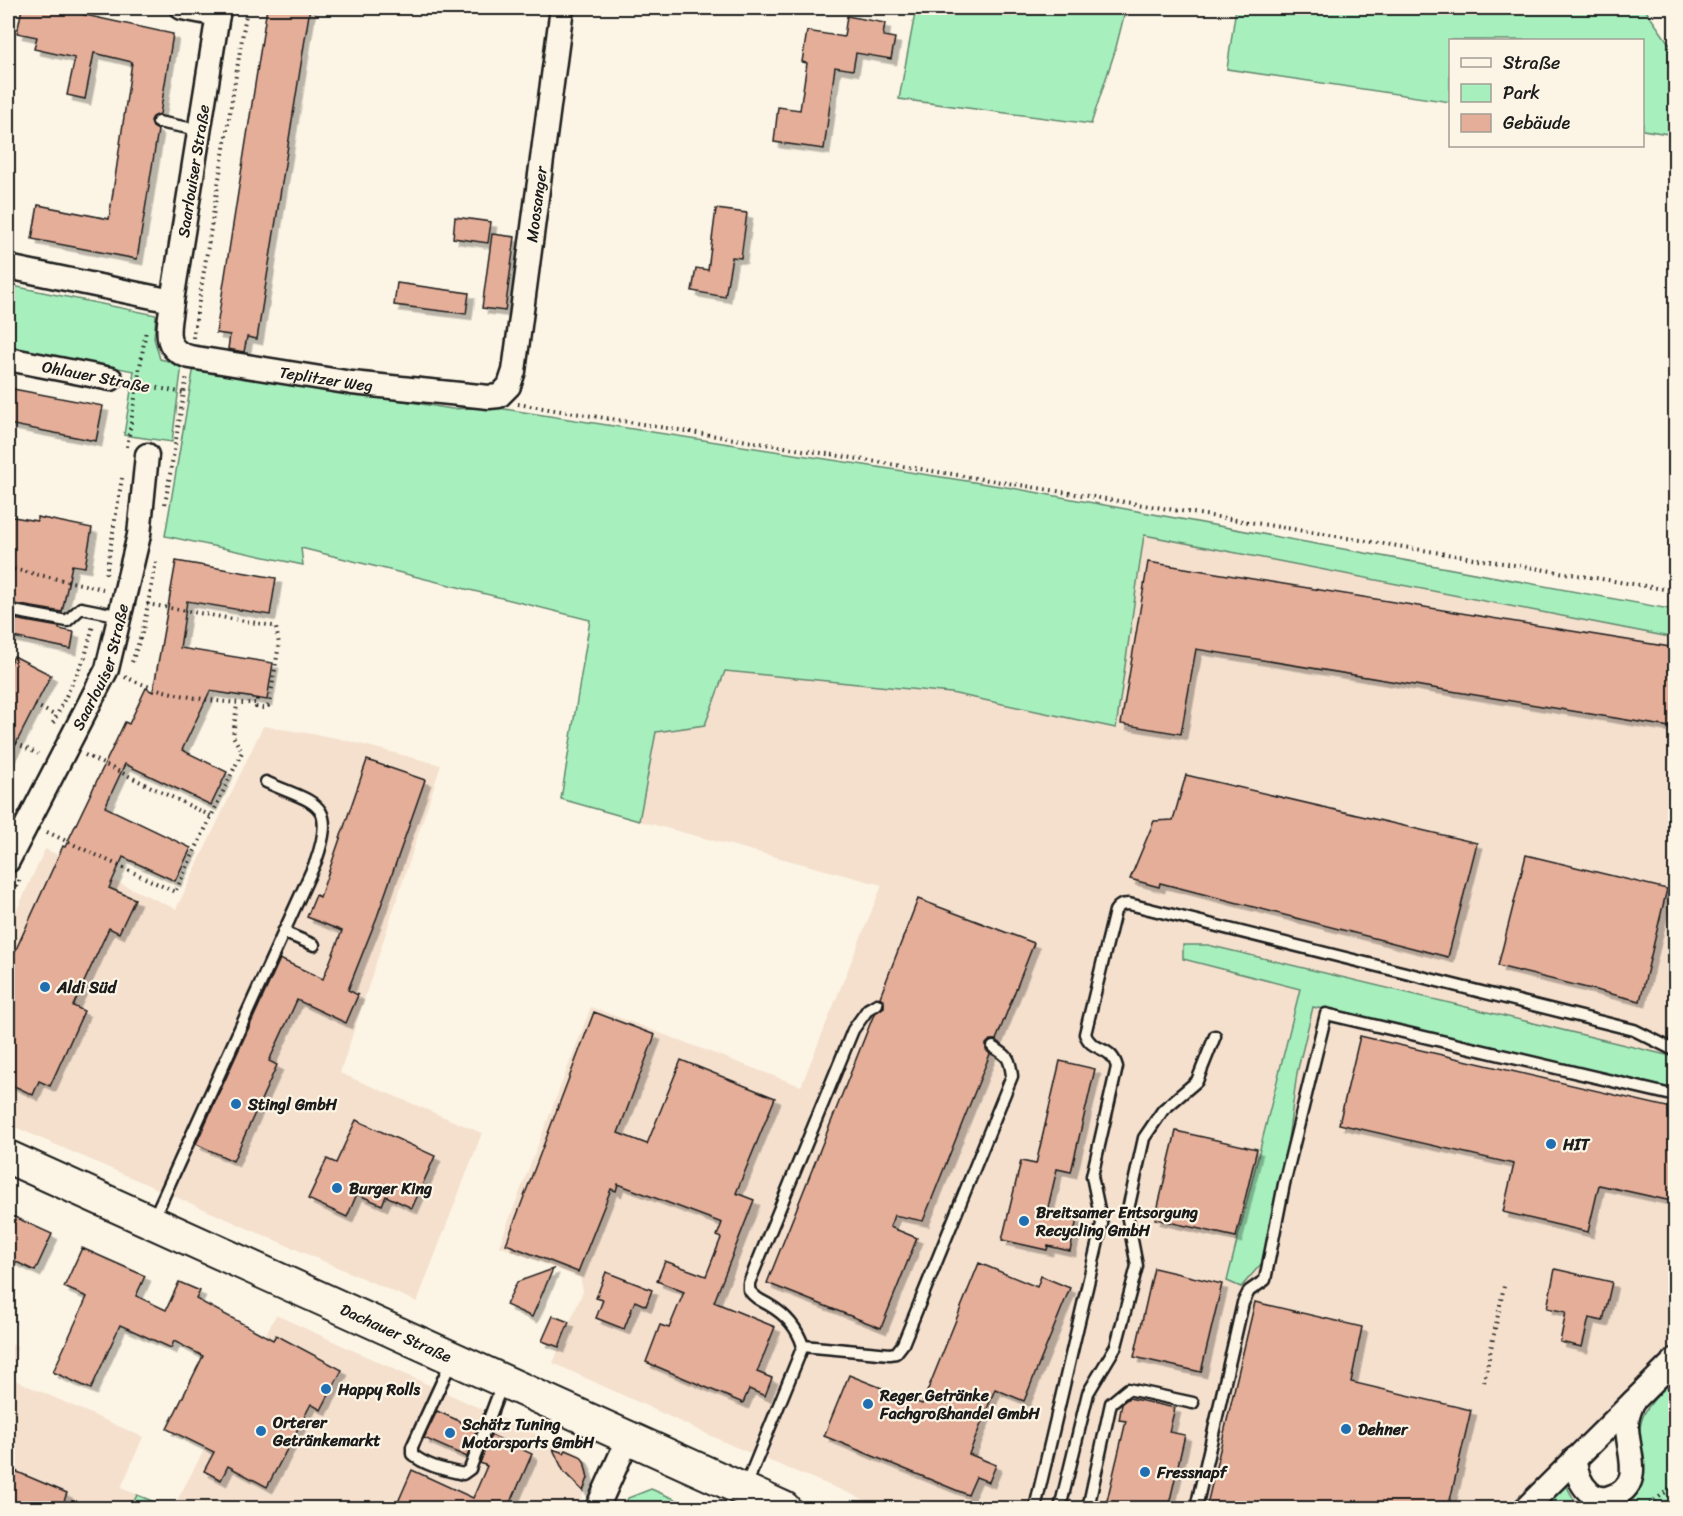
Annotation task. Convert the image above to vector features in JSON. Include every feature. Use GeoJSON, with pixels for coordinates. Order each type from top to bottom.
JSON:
{"type":"FeatureCollection","features":[{"type":"Feature","properties":{"kind":"main road","name":"Dachauer Straße"},"geometry":{"type":"LineString","coordinates":[[8,1157],[784,1509]]}},
{"type":"Feature","properties":{"kind":"street"},"geometry":{"type":"LineString","coordinates":[[182,8],[218,11]]}},
{"type":"Feature","properties":{"kind":"street","name":"Moosanger"},"geometry":{"type":"LineString","coordinates":[[499,396],[509,386],[514,371],[562,8]]}},
{"type":"Feature","properties":{"kind":"street","name":"Saarlouiser Straße"},"geometry":{"type":"LineString","coordinates":[[168,335],[162,299],[200,130],[218,11]]}},
{"type":"Feature","properties":{"kind":"street"},"geometry":{"type":"LineString","coordinates":[[8,267],[162,299]]}},
{"type":"Feature","properties":{"kind":"street","name":"Teplitzer Weg"},"geometry":{"type":"LineString","coordinates":[[168,335],[169,343],[176,353],[190,357],[352,383],[489,397],[499,396]]}},
{"type":"Feature","properties":{"kind":"street","name":"Ohlauer Straße"},"geometry":{"type":"LineString","coordinates":[[8,359],[111,379]]}},
{"type":"Feature","properties":{"kind":"street","name":"Saarlouiser Straße"},"geometry":{"type":"LineString","coordinates":[[8,861],[107,669],[139,535],[147,455]]}},
{"type":"Feature","properties":{"kind":"street"},"geometry":{"type":"LineString","coordinates":[[1526,1509],[1676,1359]]}},
{"type":"Feature","properties":{"kind":"street"},"geometry":{"type":"LineString","coordinates":[[1574,1459],[1578,1476],[1586,1490],[1593,1496],[1604,1499],[1623,1490],[1631,1479],[1633,1467],[1626,1427],[1628,1414],[1634,1401]]}},
{"type":"Feature","properties":{"kind":"street"},"geometry":{"type":"LineString","coordinates":[[597,1509],[628,1439]]}},
{"type":"Feature","properties":{"kind":"lane"},"geometry":{"type":"LineString","coordinates":[[158,122],[200,130]]}},
{"type":"Feature","properties":{"kind":"lane"},"geometry":{"type":"LineString","coordinates":[[8,610],[67,621],[81,608],[123,608]]}},
{"type":"Feature","properties":{"kind":"lane"},"geometry":{"type":"LineString","coordinates":[[152,1223],[283,932],[325,831],[324,817],[320,808],[266,782]]}},
{"type":"Feature","properties":{"kind":"lane"},"geometry":{"type":"LineString","coordinates":[[1035,1509],[1102,1224],[1092,1176],[1117,1068],[1110,1052],[1092,1044],[1085,1034],[1118,906],[1129,904],[1634,1030],[1676,1051]]}},
{"type":"Feature","properties":{"kind":"lane"},"geometry":{"type":"LineString","coordinates":[[283,932],[314,945]]}},
{"type":"Feature","properties":{"kind":"lane"},"geometry":{"type":"LineString","coordinates":[[744,1491],[803,1346],[800,1333],[787,1317],[755,1298],[749,1290],[749,1283],[853,1030],[868,1009],[877,1004]]}},
{"type":"Feature","properties":{"kind":"lane"},"geometry":{"type":"LineString","coordinates":[[1196,1509],[1243,1303],[1250,1292],[1264,1280],[1284,1184],[1326,1014],[1676,1096]]}},
{"type":"Feature","properties":{"kind":"lane"},"geometry":{"type":"LineString","coordinates":[[1060,1509],[1088,1393],[1116,1346],[1137,1266],[1127,1214],[1144,1138],[1163,1110],[1197,1081],[1215,1036]]}},
{"type":"Feature","properties":{"kind":"lane"},"geometry":{"type":"LineString","coordinates":[[803,1346],[890,1354],[896,1353],[903,1344],[1012,1076],[1011,1065],[1006,1055],[993,1047]]}},
{"type":"Feature","properties":{"kind":"lane"},"geometry":{"type":"LineString","coordinates":[[452,1359],[412,1447],[412,1454],[417,1458],[444,1470],[463,1474],[470,1469],[503,1382]]}},
{"type":"Feature","properties":{"kind":"lane"},"geometry":{"type":"LineString","coordinates":[[1088,1509],[1111,1403],[1128,1389],[1193,1403]]}},
{"type":"Feature","properties":{"kind":"path"},"geometry":{"type":"LineString","coordinates":[[175,437],[247,8]]}},
{"type":"Feature","properties":{"kind":"path"},"geometry":{"type":"LineString","coordinates":[[130,429],[137,384],[162,299]]}},
{"type":"Feature","properties":{"kind":"path","name":"Ohlauer Straße"},"geometry":{"type":"LineString","coordinates":[[111,379],[184,393]]}},
{"type":"Feature","properties":{"kind":"path"},"geometry":{"type":"LineString","coordinates":[[499,396],[510,403],[1676,591]]}},
{"type":"Feature","properties":{"kind":"path"},"geometry":{"type":"LineString","coordinates":[[8,568],[103,589]]}},
{"type":"Feature","properties":{"kind":"path"},"geometry":{"type":"LineString","coordinates":[[107,669],[148,688],[237,704],[257,701],[256,707],[263,708],[268,706],[270,700],[279,644],[276,628],[273,626],[123,608]]}},
{"type":"Feature","properties":{"kind":"path"},"geometry":{"type":"LineString","coordinates":[[28,822],[175,892],[242,752],[233,736],[237,704]]}},
{"type":"Feature","properties":{"kind":"path"},"geometry":{"type":"LineString","coordinates":[[35,705],[57,716]]}},
{"type":"Feature","properties":{"kind":"path"},"geometry":{"type":"LineString","coordinates":[[16,743],[38,754]]}},
{"type":"Feature","properties":{"kind":"path"},"geometry":{"type":"LineString","coordinates":[[68,747],[211,816]]}},
{"type":"Feature","properties":{"kind":"path"},"geometry":{"type":"LineString","coordinates":[[1485,1382],[1504,1286]]}},
{"type":"Feature","properties":{"kind":"path"},"geometry":{"type":"LineString","coordinates":[[1645,1509],[1676,1484]]}},
{"type":"Feature","properties":{"kind":"shaded area"},"geometry":{"type":"Polygon","coordinates":[[[1144,535],[1675,638],[1675,1342],[1511,1508],[885,1508],[733,1446],[553,1363],[583,1291],[580,1278],[499,1246],[591,1007],[801,1086],[882,885],[639,821],[656,732],[705,725],[725,671],[951,693],[1115,728],[1144,535]]]}},
{"type":"Feature","properties":{"kind":"shaded area"},"geometry":{"type":"Polygon","coordinates":[[[263,726],[337,738],[441,765],[340,1073],[482,1133],[417,1302],[8,1124],[8,929],[45,849],[176,909],[263,726]]]}},
{"type":"Feature","properties":{"kind":"shaded area"},"geometry":{"type":"Polygon","coordinates":[[[276,1315],[580,1454],[588,1464],[590,1478],[577,1508],[173,1508],[276,1315]]]}},
{"type":"Feature","properties":{"kind":"shaded area"},"geometry":{"type":"Polygon","coordinates":[[[8,1343],[18,1347],[8,1375],[8,1343]]]}},
{"type":"Feature","properties":{"kind":"shaded area"},"geometry":{"type":"Polygon","coordinates":[[[8,1377],[143,1437],[121,1488],[170,1508],[8,1508],[8,1377]]]}},
{"type":"Feature","properties":{"kind":"green space"},"geometry":{"type":"Polygon","coordinates":[[[916,8],[1126,8],[1115,51],[1091,124],[899,99],[916,8]]]}},
{"type":"Feature","properties":{"kind":"green space"},"geometry":{"type":"Polygon","coordinates":[[[1236,8],[1644,8],[1675,52],[1675,135],[1644,130],[1644,39],[1449,39],[1449,102],[1227,69],[1236,8]]]}},
{"type":"Feature","properties":{"kind":"green space"},"geometry":{"type":"Polygon","coordinates":[[[8,285],[156,315],[154,338],[160,359],[182,364],[172,442],[124,435],[134,371],[8,347],[8,285]]]}},
{"type":"Feature","properties":{"kind":"green space"},"geometry":{"type":"Polygon","coordinates":[[[194,366],[452,409],[492,407],[1012,488],[1675,610],[1675,638],[1144,535],[1116,728],[951,693],[725,671],[705,725],[656,732],[639,821],[561,799],[590,620],[301,548],[303,565],[165,536],[194,366]]]}},
{"type":"Feature","properties":{"kind":"green space"},"geometry":{"type":"Polygon","coordinates":[[[1183,945],[1208,945],[1675,1057],[1675,1090],[1313,1007],[1297,1073],[1287,1147],[1262,1263],[1241,1287],[1227,1281],[1300,989],[1183,959],[1183,945]]]}},
{"type":"Feature","properties":{"kind":"green space"},"geometry":{"type":"Polygon","coordinates":[[[1675,1378],[1675,1508],[1611,1508],[1639,1485],[1638,1449],[1641,1422],[1650,1404],[1675,1378]]]}},
{"type":"Feature","properties":{"kind":"green space"},"geometry":{"type":"Polygon","coordinates":[[[1567,1476],[1567,1487],[1579,1508],[1537,1508],[1567,1476]]]}},
{"type":"Feature","properties":{"kind":"green space"},"geometry":{"type":"Polygon","coordinates":[[[651,1489],[696,1508],[624,1508],[628,1498],[651,1489]]]}},
{"type":"Feature","properties":{"kind":"green space"},"geometry":{"type":"Polygon","coordinates":[[[137,1495],[170,1508],[131,1508],[137,1495]]]}},
{"type":"Feature","properties":{"kind":"building"},"geometry":{"type":"Polygon","coordinates":[[[22,8],[53,8],[173,34],[160,114],[153,117],[151,121],[153,127],[158,130],[137,259],[32,239],[38,205],[109,219],[132,62],[94,53],[85,99],[67,95],[75,58],[34,49],[37,37],[17,33],[22,8]]]}},
{"type":"Feature","properties":{"kind":"building"},"geometry":{"type":"Polygon","coordinates":[[[267,8],[310,8],[257,339],[247,337],[244,352],[228,349],[230,335],[216,333],[267,8]]]}},
{"type":"Feature","properties":{"kind":"building"},"geometry":{"type":"Polygon","coordinates":[[[847,16],[885,23],[883,36],[895,38],[891,59],[856,53],[853,70],[835,67],[824,149],[774,142],[778,107],[800,110],[807,63],[802,62],[807,31],[844,37],[847,16]]]}},
{"type":"Feature","properties":{"kind":"building"},"geometry":{"type":"Polygon","coordinates":[[[716,209],[747,213],[741,258],[732,257],[725,297],[692,291],[696,268],[708,270],[716,209]]]}},
{"type":"Feature","properties":{"kind":"building"},"geometry":{"type":"Polygon","coordinates":[[[455,217],[491,222],[488,243],[453,238],[455,217]]]}},
{"type":"Feature","properties":{"kind":"building"},"geometry":{"type":"Polygon","coordinates":[[[492,234],[515,237],[505,311],[482,308],[492,234]]]}},
{"type":"Feature","properties":{"kind":"building"},"geometry":{"type":"Polygon","coordinates":[[[397,283],[469,293],[466,314],[394,305],[397,283]]]}},
{"type":"Feature","properties":{"kind":"building"},"geometry":{"type":"Polygon","coordinates":[[[8,388],[103,406],[96,441],[8,424],[8,388]]]}},
{"type":"Feature","properties":{"kind":"building"},"geometry":{"type":"Polygon","coordinates":[[[8,516],[37,521],[37,517],[92,528],[85,567],[72,565],[62,612],[8,603],[8,516]]]}},
{"type":"Feature","properties":{"kind":"building"},"geometry":{"type":"Polygon","coordinates":[[[176,561],[276,578],[270,615],[187,601],[180,648],[273,663],[267,700],[210,691],[182,750],[227,772],[211,805],[125,764],[105,807],[191,848],[175,881],[123,857],[109,888],[135,899],[119,933],[109,928],[73,1006],[84,1011],[50,1086],[39,1081],[33,1095],[8,1083],[8,967],[63,846],[65,847],[125,722],[129,724],[146,688],[153,692],[176,561]]]}},
{"type":"Feature","properties":{"kind":"building"},"geometry":{"type":"Polygon","coordinates":[[[1148,562],[1676,648],[1676,728],[1196,649],[1181,734],[1121,724],[1148,562]]]}},
{"type":"Feature","properties":{"kind":"building"},"geometry":{"type":"Polygon","coordinates":[[[8,618],[74,632],[71,649],[8,636],[8,618]]]}},
{"type":"Feature","properties":{"kind":"building"},"geometry":{"type":"Polygon","coordinates":[[[14,656],[51,675],[8,759],[8,669],[14,656]]]}},
{"type":"Feature","properties":{"kind":"building"},"geometry":{"type":"Polygon","coordinates":[[[367,760],[425,780],[377,917],[348,990],[358,995],[346,1023],[297,1000],[269,1061],[277,1065],[233,1161],[196,1144],[280,959],[323,979],[342,931],[307,917],[316,895],[320,897],[367,760]]]}},
{"type":"Feature","properties":{"kind":"building"},"geometry":{"type":"Polygon","coordinates":[[[1186,775],[1477,843],[1448,957],[1160,883],[1159,887],[1130,879],[1154,821],[1173,820],[1186,775]]]}},
{"type":"Feature","properties":{"kind":"building"},"geometry":{"type":"Polygon","coordinates":[[[1526,855],[1667,889],[1640,1001],[1498,966],[1526,855]]]}},
{"type":"Feature","properties":{"kind":"building"},"geometry":{"type":"Polygon","coordinates":[[[918,899],[1034,943],[996,1040],[990,1040],[986,1044],[986,1050],[990,1054],[923,1221],[894,1215],[890,1227],[917,1238],[881,1328],[767,1283],[874,1014],[884,1007],[884,1001],[880,997],[918,899]]]}},
{"type":"Feature","properties":{"kind":"building"},"geometry":{"type":"Polygon","coordinates":[[[594,1012],[655,1035],[618,1133],[647,1144],[681,1060],[775,1098],[736,1193],[754,1200],[714,1302],[775,1327],[757,1372],[772,1378],[765,1396],[749,1389],[743,1403],[646,1362],[660,1325],[669,1328],[684,1292],[657,1281],[665,1261],[706,1276],[721,1238],[717,1236],[722,1223],[618,1184],[616,1191],[611,1189],[578,1272],[506,1244],[594,1012]]]}},
{"type":"Feature","properties":{"kind":"building","name":"HIT"},"geometry":{"type":"Polygon","coordinates":[[[1360,1036],[1676,1109],[1676,1202],[1599,1185],[1588,1232],[1503,1212],[1514,1164],[1339,1124],[1360,1036]]]}},
{"type":"Feature","properties":{"kind":"building"},"geometry":{"type":"Polygon","coordinates":[[[1060,1061],[1095,1069],[1071,1172],[1057,1169],[1047,1212],[1077,1219],[1070,1251],[1048,1246],[1047,1250],[1002,1240],[1021,1161],[1036,1164],[1060,1061]]]}},
{"type":"Feature","properties":{"kind":"building"},"geometry":{"type":"Polygon","coordinates":[[[356,1120],[435,1156],[412,1208],[386,1196],[382,1205],[357,1194],[347,1217],[308,1199],[327,1159],[336,1163],[356,1120]]]}},
{"type":"Feature","properties":{"kind":"building"},"geometry":{"type":"Polygon","coordinates":[[[1176,1131],[1257,1149],[1236,1237],[1155,1219],[1176,1131]]]}},
{"type":"Feature","properties":{"kind":"building"},"geometry":{"type":"Polygon","coordinates":[[[8,1214],[52,1234],[35,1271],[8,1258],[8,1214]]]}},
{"type":"Feature","properties":{"kind":"building"},"geometry":{"type":"Polygon","coordinates":[[[82,1248],[145,1276],[136,1296],[166,1310],[179,1282],[200,1291],[196,1299],[273,1340],[276,1335],[342,1370],[321,1410],[311,1404],[267,1487],[228,1466],[221,1480],[204,1471],[214,1452],[167,1429],[203,1356],[174,1341],[171,1348],[120,1325],[91,1389],[53,1372],[87,1297],[64,1287],[82,1248]]]}},
{"type":"Feature","properties":{"kind":"building"},"geometry":{"type":"Polygon","coordinates":[[[979,1263],[1037,1287],[1041,1276],[1070,1288],[1024,1401],[995,1389],[969,1454],[996,1465],[989,1482],[976,1477],[968,1495],[824,1436],[849,1375],[922,1404],[979,1263]]]}},
{"type":"Feature","properties":{"kind":"building"},"geometry":{"type":"Polygon","coordinates":[[[1154,1268],[1222,1284],[1201,1372],[1134,1357],[1154,1268]]]}},
{"type":"Feature","properties":{"kind":"building"},"geometry":{"type":"Polygon","coordinates":[[[553,1269],[532,1317],[506,1305],[517,1282],[553,1269]]]}},
{"type":"Feature","properties":{"kind":"building"},"geometry":{"type":"Polygon","coordinates":[[[1555,1269],[1612,1282],[1603,1321],[1589,1318],[1582,1347],[1560,1342],[1566,1312],[1547,1308],[1555,1269]]]}},
{"type":"Feature","properties":{"kind":"building"},"geometry":{"type":"Polygon","coordinates":[[[606,1272],[652,1290],[646,1306],[635,1301],[624,1329],[596,1318],[603,1300],[596,1298],[606,1272]]]}},
{"type":"Feature","properties":{"kind":"building","name":"Dehner"},"geometry":{"type":"Polygon","coordinates":[[[1255,1302],[1362,1327],[1351,1382],[1471,1410],[1448,1509],[1206,1509],[1255,1302]]]}},
{"type":"Feature","properties":{"kind":"building"},"geometry":{"type":"Polygon","coordinates":[[[553,1316],[569,1322],[559,1347],[542,1341],[553,1316]]]}},
{"type":"Feature","properties":{"kind":"building","name":"Fressnapf"},"geometry":{"type":"Polygon","coordinates":[[[1129,1398],[1175,1408],[1169,1432],[1185,1435],[1168,1509],[1105,1509],[1126,1421],[1119,1420],[1122,1403],[1129,1398]]]}},
{"type":"Feature","properties":{"kind":"building","name":"Schätz Tuning Motorsports GmbH"},"geometry":{"type":"Polygon","coordinates":[[[437,1411],[477,1429],[467,1457],[424,1438],[437,1411]]]}},
{"type":"Feature","properties":{"kind":"building"},"geometry":{"type":"Polygon","coordinates":[[[491,1435],[532,1454],[508,1509],[395,1509],[412,1470],[473,1498],[487,1466],[480,1463],[491,1435]]]}},
{"type":"Feature","properties":{"kind":"building"},"geometry":{"type":"Polygon","coordinates":[[[553,1449],[564,1453],[566,1450],[580,1456],[584,1461],[588,1478],[583,1491],[564,1472],[553,1449]]]}},
{"type":"Feature","properties":{"kind":"building"},"geometry":{"type":"Polygon","coordinates":[[[8,1468],[67,1493],[61,1509],[8,1509],[8,1468]]]}},
{"type":"Feature","properties":{"kind":"place","name":"Aldi Süd"},"geometry":{"type":"Point","coordinates":[45,987]}},
{"type":"Feature","properties":{"kind":"place","name":"Stingl GmbH"},"geometry":{"type":"Point","coordinates":[236,1104]}},
{"type":"Feature","properties":{"kind":"place","name":"HIT"},"geometry":{"type":"Point","coordinates":[1551,1144]}},
{"type":"Feature","properties":{"kind":"place","name":"Burger King"},"geometry":{"type":"Point","coordinates":[337,1188]}},
{"type":"Feature","properties":{"kind":"place","name":"Breitsamer Entsorgung Recycling GmbH"},"geometry":{"type":"Point","coordinates":[1024,1221]}},
{"type":"Feature","properties":{"kind":"place","name":"Happy Rolls"},"geometry":{"type":"Point","coordinates":[326,1389]}},
{"type":"Feature","properties":{"kind":"place","name":"Reger Getränke Fachgroßhandel GmbH"},"geometry":{"type":"Point","coordinates":[868,1404]}},
{"type":"Feature","properties":{"kind":"place","name":"Dehner"},"geometry":{"type":"Point","coordinates":[1346,1429]}},
{"type":"Feature","properties":{"kind":"place","name":"Orterer Getränkemarkt"},"geometry":{"type":"Point","coordinates":[261,1431]}},
{"type":"Feature","properties":{"kind":"place","name":"Schätz Tuning Motorsports GmbH"},"geometry":{"type":"Point","coordinates":[450,1433]}},
{"type":"Feature","properties":{"kind":"place","name":"Fressnapf"},"geometry":{"type":"Point","coordinates":[1145,1472]}}]}
